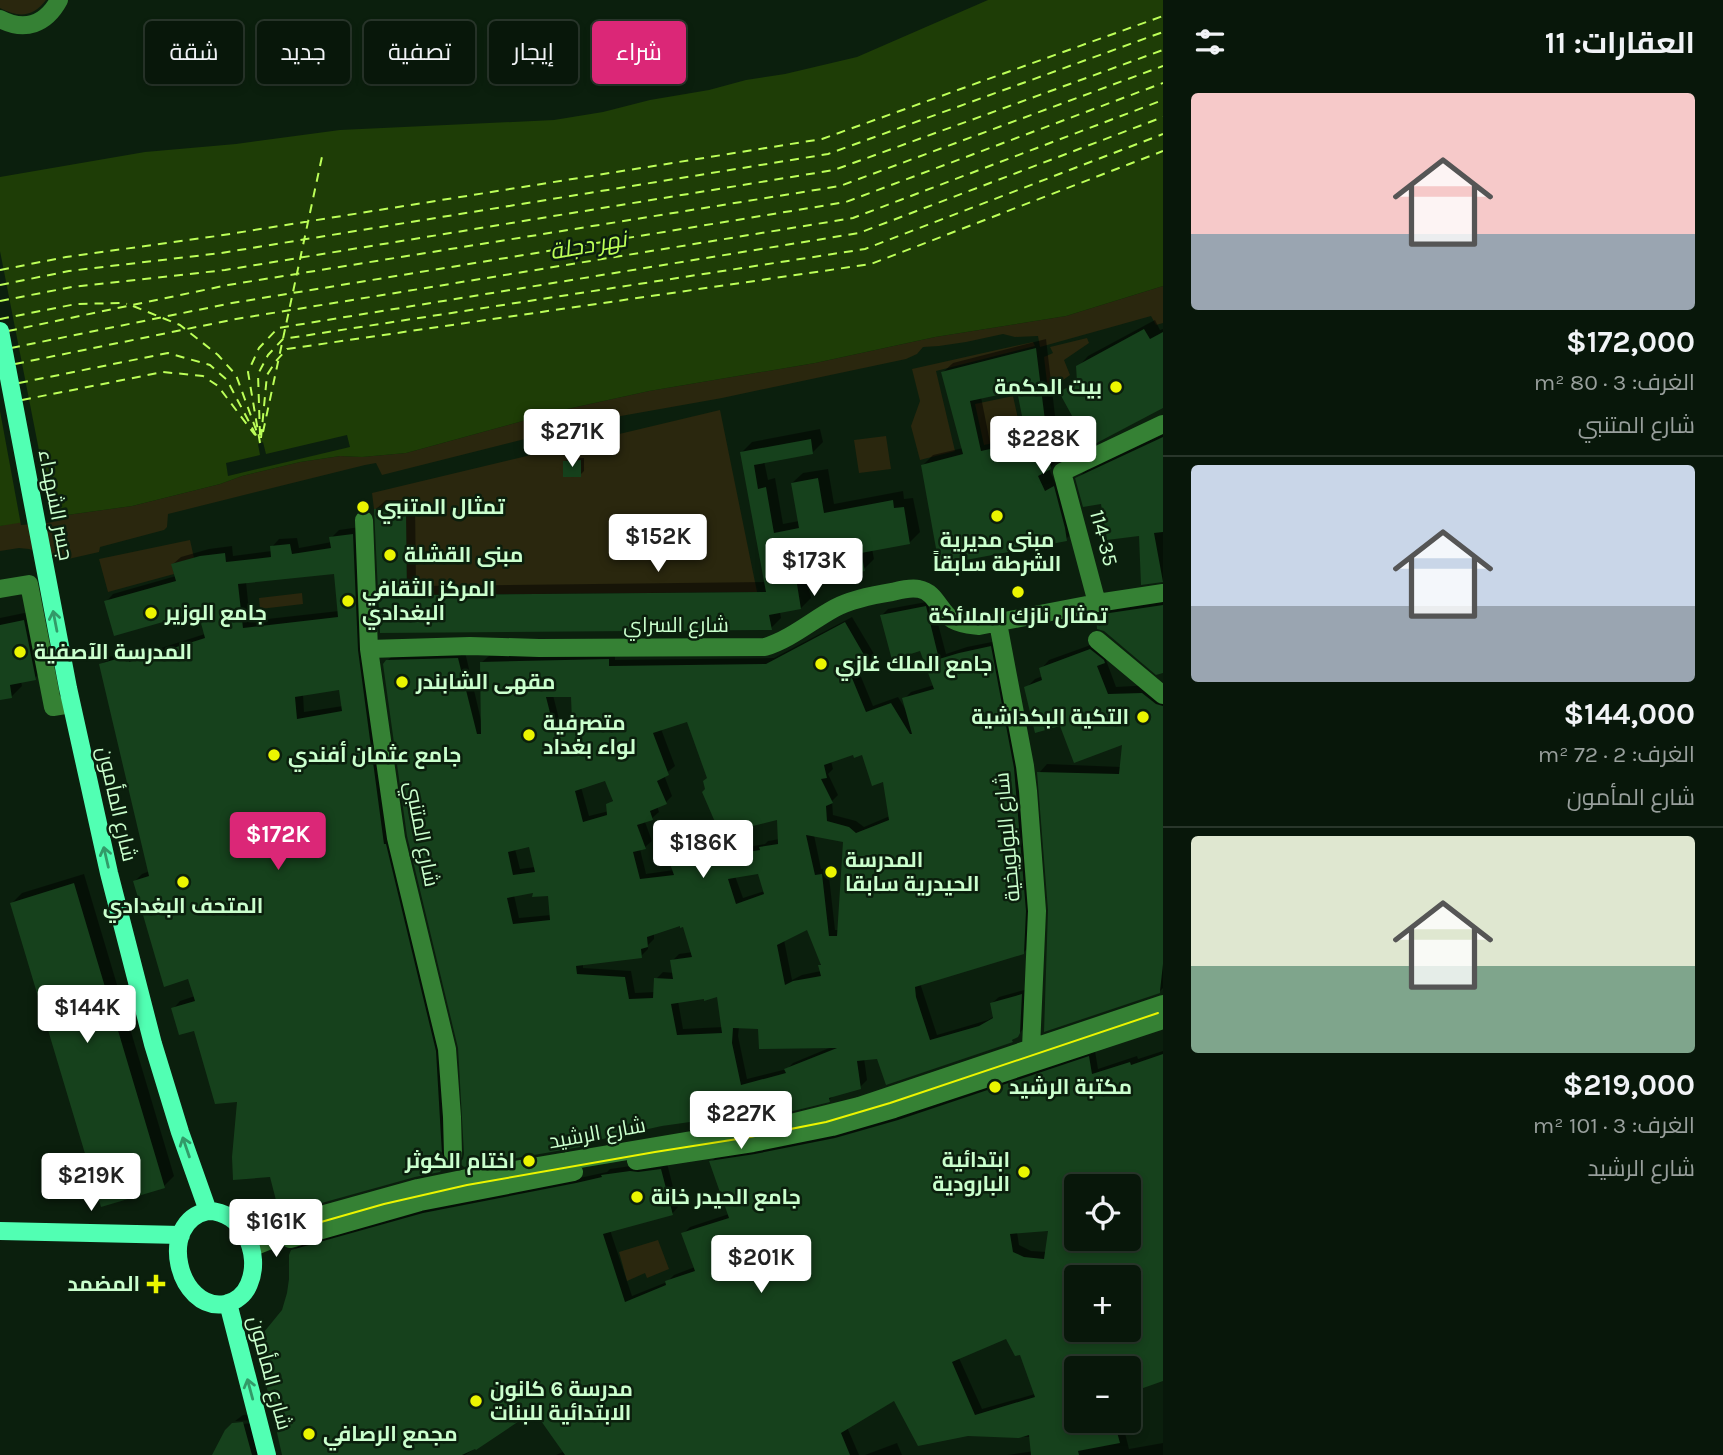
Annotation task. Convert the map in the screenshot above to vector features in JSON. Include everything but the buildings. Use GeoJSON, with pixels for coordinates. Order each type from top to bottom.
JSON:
{"type":"FeatureCollection","features":[{"type":"Feature","properties":{"kind":"main road","name":"جسر الشهداء"},"geometry":{"type":"LineString","coordinates":[[0,331],[69,696]]}},
{"type":"Feature","properties":{"kind":"main road","name":"شارع المأمون"},"geometry":{"type":"LineString","coordinates":[[69,696],[109,873],[153,1044],[208,1212]]}},
{"type":"Feature","properties":{"kind":"main road"},"geometry":{"type":"LineString","coordinates":[[208,1212],[219,1212],[233,1220],[244,1232],[251,1248],[253,1265],[250,1281],[242,1295],[228,1303],[217,1304],[198,1296],[190,1288],[179,1262],[178,1245],[186,1225],[193,1217],[208,1212]]}},
{"type":"Feature","properties":{"kind":"main road"},"geometry":{"type":"LineString","coordinates":[[0,1231],[181,1235]]}},
{"type":"Feature","properties":{"kind":"main road","name":"شارع المأمون"},"geometry":{"type":"LineString","coordinates":[[228,1303],[267,1455]]}},
{"type":"Feature","properties":{"kind":"street"},"geometry":{"type":"LineString","coordinates":[[3,24],[25,26],[38,22],[61,1]]}},
{"type":"Feature","properties":{"kind":"street","name":"114-35"},"geometry":{"type":"LineString","coordinates":[[1097,603],[1062,472],[1163,424]]}},
{"type":"Feature","properties":{"kind":"street","name":"شارع المتنبي"},"geometry":{"type":"LineString","coordinates":[[364,520],[369,649],[396,838],[447,1049],[454,1181]]}},
{"type":"Feature","properties":{"kind":"street"},"geometry":{"type":"LineString","coordinates":[[0,589],[29,584],[53,707],[69,696]]}},
{"type":"Feature","properties":{"kind":"street","name":"شارع السراي"},"geometry":{"type":"LineString","coordinates":[[369,649],[454,646],[765,647],[780,642],[836,607],[875,594],[912,588],[928,592],[954,621],[979,626],[1163,593]]}},
{"type":"Feature","properties":{"kind":"street","name":"شارع البولويخية"},"geometry":{"type":"LineString","coordinates":[[998,623],[1025,766],[1037,911],[1031,1048]]}},
{"type":"Feature","properties":{"kind":"street"},"geometry":{"type":"LineString","coordinates":[[1097,640],[1163,695]]}},
{"type":"Feature","properties":{"kind":"street","name":"شارع الرشيد"},"geometry":{"type":"LineString","coordinates":[[1163,1004],[859,1106],[787,1124],[418,1188],[285,1225],[290,1239],[386,1211],[470,1191],[791,1137],[894,1109],[1163,1020]]}},
{"type":"Feature","properties":{"kind":"street","name":"شارع الرشيد"},"geometry":{"type":"LineString","coordinates":[[251,1248],[288,1233]]}},
{"type":"Feature","properties":{"kind":"shaded area"},"geometry":{"type":"Polygon","coordinates":[[[0,0],[46,0],[31,13],[19,14],[0,8],[0,0]]]}},
{"type":"Feature","properties":{"kind":"shaded area"},"geometry":{"type":"Polygon","coordinates":[[[1163,286],[1163,323],[1156,325],[1151,316],[1040,347],[1038,336],[1015,337],[1003,334],[923,347],[917,354],[906,359],[722,398],[604,419],[382,475],[376,463],[365,465],[168,514],[167,527],[164,530],[100,547],[99,552],[64,560],[29,549],[0,551],[0,526],[14,522],[132,506],[300,462],[340,456],[406,453],[567,409],[649,391],[815,363],[935,337],[1066,316],[1163,286]]]}},
{"type":"Feature","properties":{"kind":"shaded area"},"geometry":{"type":"Polygon","coordinates":[[[1087,338],[1089,343],[1064,360],[1070,375],[1048,391],[1044,357],[1053,353],[1050,347],[1087,338]]]}},
{"type":"Feature","properties":{"kind":"shaded area"},"geometry":{"type":"Polygon","coordinates":[[[1033,342],[1035,346],[936,371],[955,451],[920,460],[911,426],[920,401],[912,369],[1033,342]]]}},
{"type":"Feature","properties":{"kind":"shaded area"},"geometry":{"type":"Polygon","coordinates":[[[1013,396],[1022,437],[984,445],[975,404],[1013,396]]]}},
{"type":"Feature","properties":{"kind":"shaded area"},"geometry":{"type":"Polygon","coordinates":[[[720,410],[757,592],[407,595],[405,509],[374,509],[372,493],[720,410]]]}},
{"type":"Feature","properties":{"kind":"shaded area"},"geometry":{"type":"Polygon","coordinates":[[[886,436],[891,469],[859,473],[854,440],[886,436]]]}},
{"type":"Feature","properties":{"kind":"shaded area"},"geometry":{"type":"Polygon","coordinates":[[[190,540],[194,558],[172,564],[174,574],[108,592],[99,559],[190,540]]]}},
{"type":"Feature","properties":{"kind":"shaded area"},"geometry":{"type":"Polygon","coordinates":[[[302,593],[303,604],[260,609],[259,598],[302,593]]]}},
{"type":"Feature","properties":{"kind":"shaded area"},"geometry":{"type":"Polygon","coordinates":[[[658,1240],[669,1269],[647,1278],[645,1273],[627,1281],[619,1252],[658,1240]]]}},
{"type":"Feature","properties":{"kind":"water","name":"نهر دجلة"},"geometry":{"type":"Polygon","coordinates":[[[988,0],[1163,0],[1163,286],[1066,316],[935,337],[815,363],[649,391],[567,409],[406,453],[340,456],[300,462],[132,506],[0,526],[0,177],[145,152],[236,144],[340,130],[554,120],[603,112],[857,57],[988,0]]]}},
{"type":"Feature","properties":{"kind":"pier"},"geometry":{"type":"Polygon","coordinates":[[[0,251],[53,522],[21,525],[0,411],[0,251]]]}},
{"type":"Feature","properties":{"kind":"pier"},"geometry":{"type":"Polygon","coordinates":[[[347,435],[350,447],[228,476],[226,463],[260,455],[258,444],[263,442],[266,454],[347,435]]]}},
{"type":"Feature","properties":{"kind":"ferry route"},"geometry":{"type":"LineString","coordinates":[[0,270],[66,257],[217,236],[822,139],[1163,16]]}},
{"type":"Feature","properties":{"kind":"ferry route"},"geometry":{"type":"LineString","coordinates":[[0,285],[69,271],[221,253],[828,154],[1163,32]]}},
{"type":"Feature","properties":{"kind":"ferry route"},"geometry":{"type":"LineString","coordinates":[[0,301],[72,287],[225,270],[834,170],[1163,50]]}},
{"type":"Feature","properties":{"kind":"ferry route"},"geometry":{"type":"LineString","coordinates":[[8,331],[228,285],[840,186],[1163,66]]}},
{"type":"Feature","properties":{"kind":"ferry route"},"geometry":{"type":"LineString","coordinates":[[11,348],[232,303],[846,202],[1163,83]]}},
{"type":"Feature","properties":{"kind":"ferry route"},"geometry":{"type":"LineString","coordinates":[[15,364],[236,319],[853,218],[1163,100]]}},
{"type":"Feature","properties":{"kind":"ferry route"},"geometry":{"type":"LineString","coordinates":[[260,443],[248,372],[259,348],[278,328],[859,233],[1163,117]]}},
{"type":"Feature","properties":{"kind":"ferry route"},"geometry":{"type":"LineString","coordinates":[[260,435],[258,374],[268,355],[283,339],[865,249],[1163,134]]}},
{"type":"Feature","properties":{"kind":"ferry route"},"geometry":{"type":"LineString","coordinates":[[261,438],[267,375],[287,349],[871,264],[1163,151]]}},
{"type":"Feature","properties":{"kind":"ferry route"},"geometry":{"type":"LineString","coordinates":[[263,432],[323,152]]}},
{"type":"Feature","properties":{"kind":"ferry route"},"geometry":{"type":"LineString","coordinates":[[0,319],[76,304],[127,304]]}},
{"type":"Feature","properties":{"kind":"ferry route"},"geometry":{"type":"LineString","coordinates":[[133,306],[180,325],[218,355],[236,375],[258,435]]}},
{"type":"Feature","properties":{"kind":"ferry route"},"geometry":{"type":"LineString","coordinates":[[19,383],[168,353],[210,365],[227,380],[258,439]]}},
{"type":"Feature","properties":{"kind":"ferry route"},"geometry":{"type":"LineString","coordinates":[[22,400],[163,372],[203,376],[218,386],[255,435]]}},
{"type":"Feature","properties":{"kind":"tram line"},"geometry":{"type":"LineString","coordinates":[[293,1230],[384,1204],[467,1185],[826,1122],[1158,1013]]}},
{"type":"Feature","properties":{"kind":"place","name":"بيت الحكمة"},"geometry":{"type":"Point","coordinates":[1116,387]}},
{"type":"Feature","properties":{"kind":"place","name":"تمثال المتنبي"},"geometry":{"type":"Point","coordinates":[363,507]}},
{"type":"Feature","properties":{"kind":"place","name":"مبنى مديرية الشرطة سابقاً"},"geometry":{"type":"Point","coordinates":[997,516]}},
{"type":"Feature","properties":{"kind":"place","name":"مبنى القشلة"},"geometry":{"type":"Point","coordinates":[390,555]}},
{"type":"Feature","properties":{"kind":"place","name":"تمثال نازك الملائكة"},"geometry":{"type":"Point","coordinates":[1018,592]}},
{"type":"Feature","properties":{"kind":"place","name":"المركز الثقافي البغدادي"},"geometry":{"type":"Point","coordinates":[348,601]}},
{"type":"Feature","properties":{"kind":"place","name":"جامع الوزير"},"geometry":{"type":"Point","coordinates":[151,613]}},
{"type":"Feature","properties":{"kind":"place","name":"المدرسة الآصفية"},"geometry":{"type":"Point","coordinates":[20,652]}},
{"type":"Feature","properties":{"kind":"place","name":"جامع الملك غازي"},"geometry":{"type":"Point","coordinates":[821,664]}},
{"type":"Feature","properties":{"kind":"place","name":"مقهى الشابندر"},"geometry":{"type":"Point","coordinates":[402,682]}},
{"type":"Feature","properties":{"kind":"place","name":"التكية البكداشية"},"geometry":{"type":"Point","coordinates":[1143,717]}},
{"type":"Feature","properties":{"kind":"place","name":"متصرفية لواء بغداد"},"geometry":{"type":"Point","coordinates":[529,735]}},
{"type":"Feature","properties":{"kind":"place","name":"جامع عثمان أفندي"},"geometry":{"type":"Point","coordinates":[274,755]}},
{"type":"Feature","properties":{"kind":"place","name":"المدرسة الحيدرية سابقا"},"geometry":{"type":"Point","coordinates":[831,872]}},
{"type":"Feature","properties":{"kind":"place","name":"المتحف البغدادي"},"geometry":{"type":"Point","coordinates":[183,882]}},
{"type":"Feature","properties":{"kind":"place","name":"مكتبة الرشيد"},"geometry":{"type":"Point","coordinates":[995,1087]}},
{"type":"Feature","properties":{"kind":"place","name":"اختام الكوثر"},"geometry":{"type":"Point","coordinates":[529,1161]}},
{"type":"Feature","properties":{"kind":"place","name":"ابتدائية البارودية"},"geometry":{"type":"Point","coordinates":[1024,1172]}},
{"type":"Feature","properties":{"kind":"place","name":"جامع الحيدر خانة"},"geometry":{"type":"Point","coordinates":[637,1197]}},
{"type":"Feature","properties":{"kind":"place","name":"المضمد"},"geometry":{"type":"Point","coordinates":[156,1284]}},
{"type":"Feature","properties":{"kind":"place","name":"مدرسة 6 كانون الابتدائية للبنات"},"geometry":{"type":"Point","coordinates":[476,1401]}},
{"type":"Feature","properties":{"kind":"place","name":"مجمع الرصافي"},"geometry":{"type":"Point","coordinates":[309,1434]}}]}
